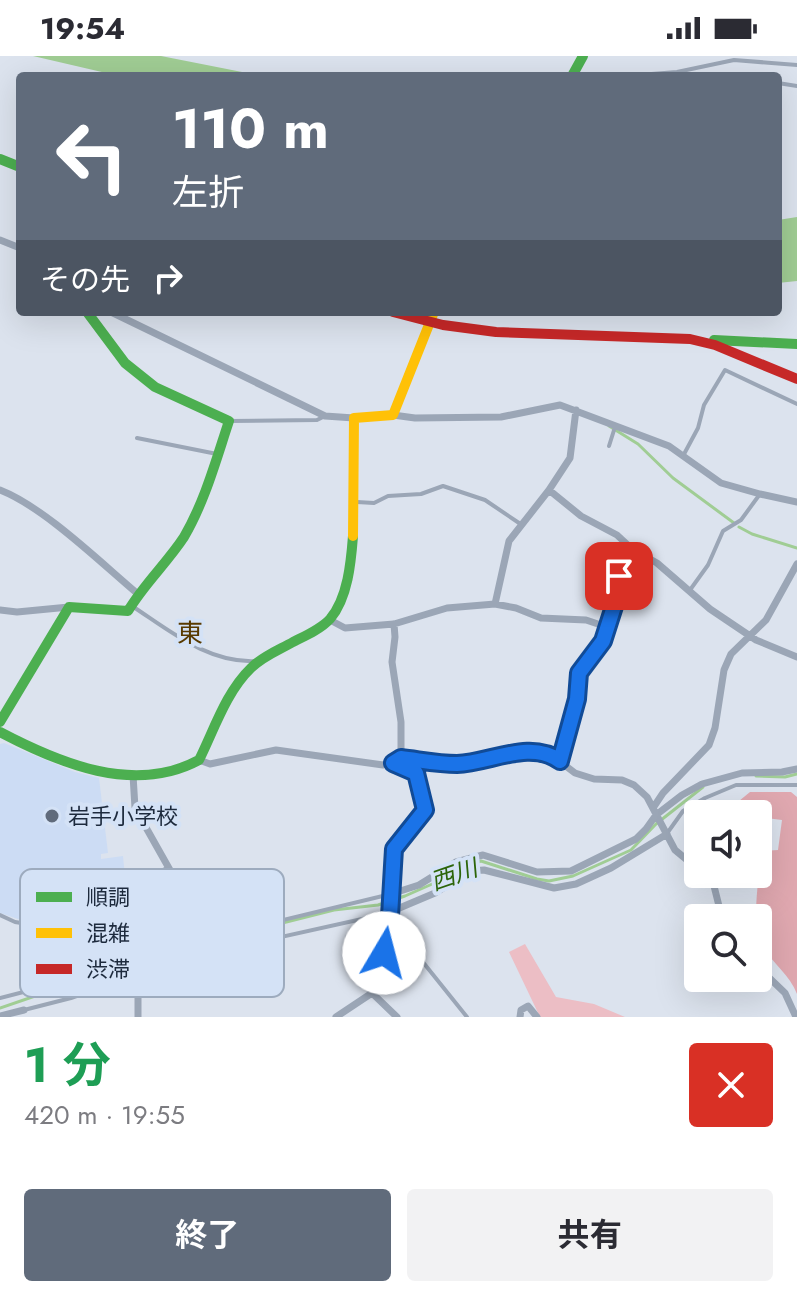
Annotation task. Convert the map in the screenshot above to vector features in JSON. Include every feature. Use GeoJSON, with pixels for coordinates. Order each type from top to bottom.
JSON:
{"type":"FeatureCollection","features":[{"type":"Feature","properties":{"kind":"main road"},"geometry":{"type":"LineString","coordinates":[[0,722],[69,607],[128,611],[138,594],[154,579],[184,536],[204,497],[229,421],[155,387],[125,363],[90,316]]}},
{"type":"Feature","properties":{"kind":"main road"},"geometry":{"type":"LineString","coordinates":[[0,732],[34,750],[82,769],[133,775],[168,770],[199,760],[246,672],[259,661],[330,620],[343,599],[353,502],[354,418],[393,415],[432,317],[468,329],[525,334],[797,344]]}},
{"type":"Feature","properties":{"kind":"main road"},"geometry":{"type":"LineString","coordinates":[[690,339],[736,353],[797,379]]}},
{"type":"Feature","properties":{"kind":"street"},"geometry":{"type":"LineString","coordinates":[[127,316],[325,416],[354,418]]}},
{"type":"Feature","properties":{"kind":"street"},"geometry":{"type":"LineString","coordinates":[[393,415],[415,418],[501,417],[560,405],[669,446],[721,483],[797,502]]}},
{"type":"Feature","properties":{"kind":"street"},"geometry":{"type":"LineString","coordinates":[[495,604],[509,541],[570,458],[576,410]]}},
{"type":"Feature","properties":{"kind":"street"},"geometry":{"type":"LineString","coordinates":[[0,490],[22,501],[69,536],[138,594]]}},
{"type":"Feature","properties":{"kind":"street"},"geometry":{"type":"LineString","coordinates":[[549,490],[581,516],[617,535],[632,549],[657,563],[689,592],[750,635],[797,657]]}},
{"type":"Feature","properties":{"kind":"street"},"geometry":{"type":"LineString","coordinates":[[391,894],[419,885],[456,862],[483,855],[537,872],[571,871],[636,839],[646,829],[663,793],[709,745],[715,728],[724,670],[731,654],[766,620],[797,564]]}},
{"type":"Feature","properties":{"kind":"street"},"geometry":{"type":"LineString","coordinates":[[330,620],[345,628],[394,624],[438,610],[495,604],[541,618],[586,620],[607,627],[603,641],[579,673],[577,699],[560,761]]}},
{"type":"Feature","properties":{"kind":"street"},"geometry":{"type":"LineString","coordinates":[[0,610],[17,612],[69,607]]}},
{"type":"Feature","properties":{"kind":"street"},"geometry":{"type":"LineString","coordinates":[[394,624],[392,662],[401,722],[397,760]]}},
{"type":"Feature","properties":{"kind":"street"},"geometry":{"type":"LineString","coordinates":[[199,760],[210,764],[276,750],[383,765],[397,760],[456,764],[535,751],[550,754],[575,773],[594,779],[622,780],[634,785],[647,797],[675,850],[684,857]]}},
{"type":"Feature","properties":{"kind":"street"},"geometry":{"type":"LineString","coordinates":[[336,1017],[352,1013],[367,994],[372,993],[379,979],[389,933],[394,849],[425,810],[416,773],[397,760]]}},
{"type":"Feature","properties":{"kind":"street"},"geometry":{"type":"LineString","coordinates":[[654,811],[702,784],[742,773],[797,769]]}},
{"type":"Feature","properties":{"kind":"street"},"geometry":{"type":"LineString","coordinates":[[133,775],[135,808],[167,868]]}},
{"type":"Feature","properties":{"kind":"street"},"geometry":{"type":"LineString","coordinates":[[390,912],[435,893],[471,871],[484,870],[554,888],[576,884],[611,868],[667,834]]}},
{"type":"Feature","properties":{"kind":"street"},"geometry":{"type":"LineString","coordinates":[[772,980],[785,993],[796,1017]]}},
{"type":"Feature","properties":{"kind":"street"},"geometry":{"type":"LineString","coordinates":[[372,993],[397,1017]]}},
{"type":"Feature","properties":{"kind":"street"},"geometry":{"type":"LineString","coordinates":[[520,1017],[525,1006],[532,1008],[537,1017]]}},
{"type":"Feature","properties":{"kind":"street"},"geometry":{"type":"LineString","coordinates":[[0,1016],[24,1010]]}},
{"type":"Feature","properties":{"kind":"lane"},"geometry":{"type":"LineString","coordinates":[[677,72],[734,60],[797,65]]}},
{"type":"Feature","properties":{"kind":"lane"},"geometry":{"type":"LineString","coordinates":[[683,456],[698,428],[704,405],[725,370],[797,404]]}},
{"type":"Feature","properties":{"kind":"lane"},"geometry":{"type":"LineString","coordinates":[[229,421],[317,420],[325,416]]}},
{"type":"Feature","properties":{"kind":"lane"},"geometry":{"type":"LineString","coordinates":[[609,446],[616,425]]}},
{"type":"Feature","properties":{"kind":"lane"},"geometry":{"type":"LineString","coordinates":[[137,438],[217,454]]}},
{"type":"Feature","properties":{"kind":"lane"},"geometry":{"type":"LineString","coordinates":[[353,502],[374,503],[388,496],[421,494],[443,486],[485,500],[522,525]]}},
{"type":"Feature","properties":{"kind":"lane"},"geometry":{"type":"LineString","coordinates":[[689,592],[708,565],[723,531],[741,520],[760,494]]}},
{"type":"Feature","properties":{"kind":"lane"},"geometry":{"type":"LineString","coordinates":[[607,627],[617,597],[619,576],[632,549]]}},
{"type":"Feature","properties":{"kind":"lane"},"geometry":{"type":"LineString","coordinates":[[132,606],[202,651],[241,662],[259,661]]}},
{"type":"Feature","properties":{"kind":"lane"},"geometry":{"type":"LineString","coordinates":[[667,834],[683,811],[736,785],[797,785]]}},
{"type":"Feature","properties":{"kind":"lane"},"geometry":{"type":"LineString","coordinates":[[284,920],[391,894]]}},
{"type":"Feature","properties":{"kind":"lane"},"geometry":{"type":"LineString","coordinates":[[284,936],[390,912]]}},
{"type":"Feature","properties":{"kind":"lane"},"geometry":{"type":"LineString","coordinates":[[0,915],[20,923]]}},
{"type":"Feature","properties":{"kind":"lane"},"geometry":{"type":"LineString","coordinates":[[389,933],[414,951],[467,1017]]}},
{"type":"Feature","properties":{"kind":"lane"},"geometry":{"type":"LineString","coordinates":[[0,998],[20,993]]}},
{"type":"Feature","properties":{"kind":"lane"},"geometry":{"type":"LineString","coordinates":[[24,1010],[65,997]]}},
{"type":"Feature","properties":{"kind":"shaded area"},"geometry":{"type":"Polygon","coordinates":[[[33,56],[161,56],[242,72],[102,72],[33,56]]]}},
{"type":"Feature","properties":{"kind":"shaded area"},"geometry":{"type":"Polygon","coordinates":[[[797,217],[797,281],[782,283],[782,219],[797,217]]]}},
{"type":"Feature","properties":{"kind":"shaded area","name":"岩手小学校"},"geometry":{"type":"Polygon","coordinates":[[[0,744],[99,778],[108,853],[101,854],[101,859],[123,856],[124,869],[20,869],[20,919],[0,913],[0,744]]]}},
{"type":"Feature","properties":{"kind":"shaded area"},"geometry":{"type":"Polygon","coordinates":[[[750,792],[791,792],[797,797],[797,994],[772,959],[772,904],[756,904],[757,888],[772,888],[772,850],[778,850],[782,820],[772,819],[772,800],[740,800],[750,792]]]}},
{"type":"Feature","properties":{"kind":"shaded area"},"geometry":{"type":"Polygon","coordinates":[[[525,944],[556,997],[594,1004],[625,1017],[540,1017],[509,952],[525,944]]]}},
{"type":"Feature","properties":{"kind":"waterway"},"geometry":{"type":"LineString","coordinates":[[609,426],[638,444],[673,478],[734,523]]}},
{"type":"Feature","properties":{"kind":"waterway"},"geometry":{"type":"LineString","coordinates":[[739,527],[797,548]]}},
{"type":"Feature","properties":{"kind":"waterway","name":"西川"},"geometry":{"type":"LineString","coordinates":[[756,776],[785,777],[797,774]]}},
{"type":"Feature","properties":{"kind":"waterway","name":"西川"},"geometry":{"type":"LineString","coordinates":[[284,923],[334,910],[378,905],[481,861],[549,881],[573,876],[631,850],[656,824],[703,787]]}},
{"type":"Feature","properties":{"kind":"waterway","name":"西川"},"geometry":{"type":"LineString","coordinates":[[0,1008],[32,997]]}},
{"type":"Feature","properties":{"kind":"traffic: fast"},"geometry":{"type":"LineString","coordinates":[[574,72],[583,56]]}},
{"type":"Feature","properties":{"kind":"traffic: fast"},"geometry":{"type":"LineString","coordinates":[[0,159],[16,165]]}},
{"type":"Feature","properties":{"kind":"traffic: fast"},"geometry":{"type":"LineString","coordinates":[[0,722],[69,607],[128,611],[177,547],[204,495],[229,421],[155,387],[125,363],[90,316]]}},
{"type":"Feature","properties":{"kind":"traffic: fast"},"geometry":{"type":"LineString","coordinates":[[714,340],[797,344]]}},
{"type":"Feature","properties":{"kind":"traffic: fast"},"geometry":{"type":"LineString","coordinates":[[0,732],[72,764],[123,775],[149,775],[199,760],[228,700],[251,668],[330,619],[341,601],[348,579],[353,536]]}},
{"type":"Feature","properties":{"kind":"traffic: slow"},"geometry":{"type":"LineString","coordinates":[[353,536],[354,418],[393,415],[432,316]]}},
{"type":"Feature","properties":{"kind":"traffic: jam"},"geometry":{"type":"LineString","coordinates":[[408,316],[443,325],[496,332],[690,339],[715,345],[797,379]]}},
{"type":"Feature","properties":{"kind":"place","name":"岩手小学校"},"geometry":{"type":"Point","coordinates":[52,816]}},
{"type":"Feature","properties":{"kind":"district","name":"東"},"geometry":{"type":"Point","coordinates":[190,633]}},
{"type":"Feature","properties":{"kind":"route"},"geometry":{"type":"LineString","coordinates":[[384,953],[389,933],[394,849],[425,810],[416,773],[393,763],[401,758],[456,764],[529,751],[550,754],[560,761],[577,699],[576,682],[579,673],[603,641],[617,597],[619,576]]}}]}
